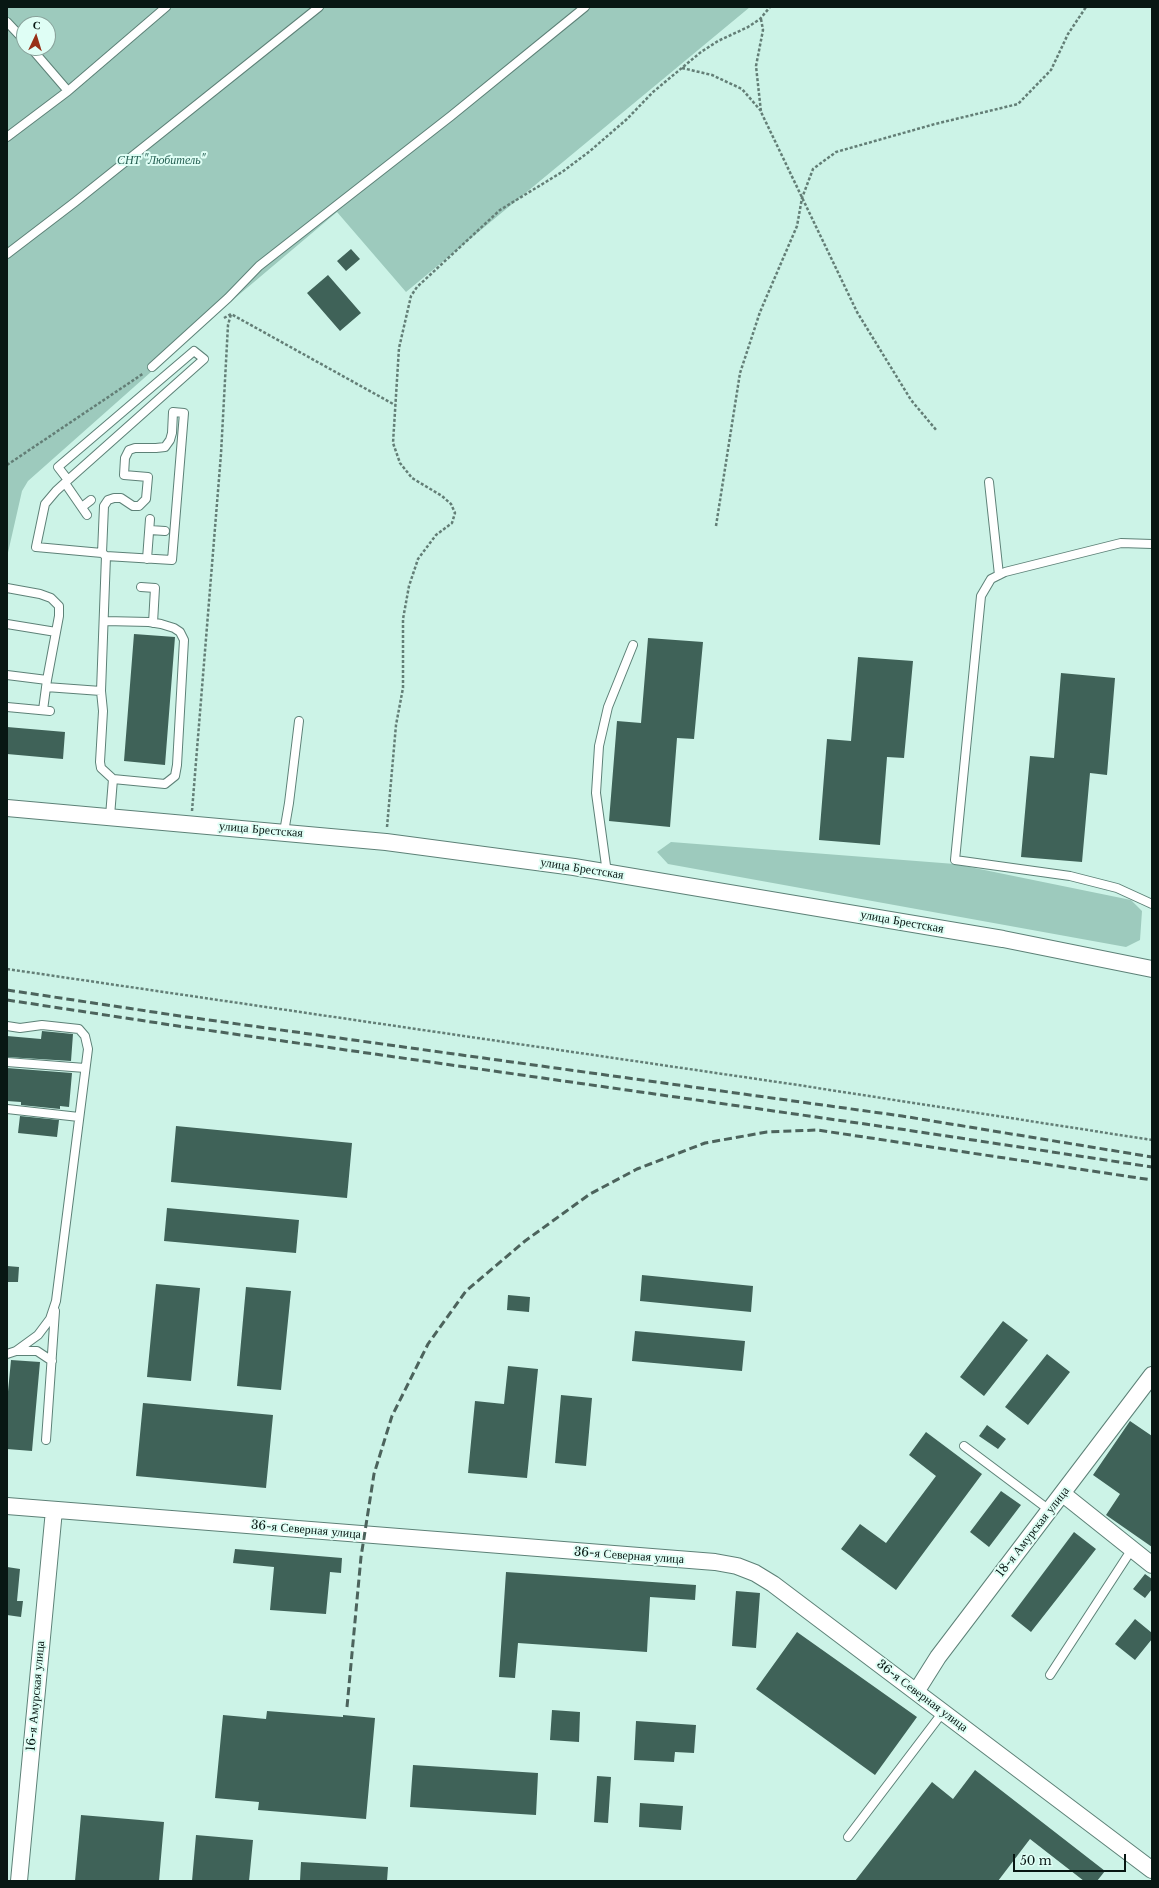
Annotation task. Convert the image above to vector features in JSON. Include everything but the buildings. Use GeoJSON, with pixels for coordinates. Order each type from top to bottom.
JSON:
{"type":"FeatureCollection","features":[{"type":"Feature","properties":{"kind":"street","name":"улица Брестская"},"geometry":{"type":"LineString","coordinates":[[7,808],[191,823],[386,842],[607,872],[1003,939],[1152,969]]}},
{"type":"Feature","properties":{"kind":"street","name":"18-я Амурская улица"},"geometry":{"type":"LineString","coordinates":[[916,1692],[938,1657],[1048,1509],[1063,1494],[1152,1375]]}},
{"type":"Feature","properties":{"kind":"street"},"geometry":{"type":"LineString","coordinates":[[1063,1494],[1152,1565]]}},
{"type":"Feature","properties":{"kind":"street","name":"36-я Северная улица"},"geometry":{"type":"LineString","coordinates":[[7,1506],[707,1562],[737,1566],[755,1573],[773,1584],[1152,1870]]}},
{"type":"Feature","properties":{"kind":"street","name":"16-я Амурская улица"},"geometry":{"type":"LineString","coordinates":[[19,1881],[54,1510]]}},
{"type":"Feature","properties":{"kind":"lane"},"geometry":{"type":"LineString","coordinates":[[7,137],[68,91],[166,7]]}},
{"type":"Feature","properties":{"kind":"lane"},"geometry":{"type":"LineString","coordinates":[[7,254],[75,202],[319,7]]}},
{"type":"Feature","properties":{"kind":"lane"},"geometry":{"type":"LineString","coordinates":[[152,367],[228,298],[259,266],[451,116],[585,7]]}},
{"type":"Feature","properties":{"kind":"lane"},"geometry":{"type":"LineString","coordinates":[[7,22],[16,32]]}},
{"type":"Feature","properties":{"kind":"lane"},"geometry":{"type":"LineString","coordinates":[[38,56],[68,91]]}},
{"type":"Feature","properties":{"kind":"lane"},"geometry":{"type":"LineString","coordinates":[[87,515],[82,507],[67,482],[58,467],[194,350],[204,360],[67,482],[45,504],[36,547],[104,555],[172,560],[184,413],[173,412],[172,433],[170,440],[165,447],[135,448],[129,450],[125,458],[124,475],[148,477],[146,499],[139,506],[133,506],[121,498],[114,498],[108,500],[104,506],[104,555],[105,621],[101,691],[104,712],[100,762],[101,768],[113,779],[165,784],[175,776],[177,765],[184,640],[180,632],[174,628],[153,623],[105,621]]}},
{"type":"Feature","properties":{"kind":"lane"},"geometry":{"type":"LineString","coordinates":[[989,482],[999,575]]}},
{"type":"Feature","properties":{"kind":"lane"},"geometry":{"type":"LineString","coordinates":[[82,507],[91,500]]}},
{"type":"Feature","properties":{"kind":"lane"},"geometry":{"type":"LineString","coordinates":[[147,559],[150,519]]}},
{"type":"Feature","properties":{"kind":"lane"},"geometry":{"type":"LineString","coordinates":[[150,530],[165,531]]}},
{"type":"Feature","properties":{"kind":"lane"},"geometry":{"type":"LineString","coordinates":[[1152,544],[1121,543],[1005,572],[991,579],[981,596],[955,860],[1070,876],[1117,888],[1152,904]]}},
{"type":"Feature","properties":{"kind":"lane"},"geometry":{"type":"LineString","coordinates":[[141,587],[155,588],[153,623]]}},
{"type":"Feature","properties":{"kind":"lane"},"geometry":{"type":"LineString","coordinates":[[7,588],[40,594],[51,598],[59,606],[56,632],[46,683],[46,710],[7,707]]}},
{"type":"Feature","properties":{"kind":"lane"},"geometry":{"type":"LineString","coordinates":[[7,624],[56,632]]}},
{"type":"Feature","properties":{"kind":"lane"},"geometry":{"type":"LineString","coordinates":[[607,872],[596,793],[598,746],[608,707],[633,645]]}},
{"type":"Feature","properties":{"kind":"lane"},"geometry":{"type":"LineString","coordinates":[[7,675],[46,683],[101,691]]}},
{"type":"Feature","properties":{"kind":"lane"},"geometry":{"type":"LineString","coordinates":[[284,832],[299,721]]}},
{"type":"Feature","properties":{"kind":"lane"},"geometry":{"type":"LineString","coordinates":[[110,816],[113,779]]}},
{"type":"Feature","properties":{"kind":"lane"},"geometry":{"type":"LineString","coordinates":[[7,1026],[20,1028],[42,1025],[79,1029],[86,1036],[88,1049],[56,1301],[46,1440]]}},
{"type":"Feature","properties":{"kind":"lane"},"geometry":{"type":"LineString","coordinates":[[7,1062],[85,1068]]}},
{"type":"Feature","properties":{"kind":"lane"},"geometry":{"type":"LineString","coordinates":[[7,1109],[79,1117]]}},
{"type":"Feature","properties":{"kind":"lane"},"geometry":{"type":"LineString","coordinates":[[7,1354],[16,1351],[38,1335],[50,1319],[56,1301]]}},
{"type":"Feature","properties":{"kind":"lane"},"geometry":{"type":"LineString","coordinates":[[16,1351],[37,1351],[52,1361]]}},
{"type":"Feature","properties":{"kind":"lane"},"geometry":{"type":"LineString","coordinates":[[964,1446],[1048,1509]]}},
{"type":"Feature","properties":{"kind":"lane"},"geometry":{"type":"LineString","coordinates":[[1050,1675],[1132,1549]]}},
{"type":"Feature","properties":{"kind":"lane"},"geometry":{"type":"LineString","coordinates":[[848,1837],[943,1712]]}},
{"type":"Feature","properties":{"kind":"path"},"geometry":{"type":"LineString","coordinates":[[386,842],[396,725],[403,688],[403,619],[409,586],[418,559],[436,535],[452,523],[455,513],[451,504],[442,496],[412,478],[400,463],[394,443],[399,348],[411,296],[417,287],[500,210],[562,172],[590,151],[627,119],[653,92],[682,68],[718,41],[748,28],[760,19],[770,7]]}},
{"type":"Feature","properties":{"kind":"path"},"geometry":{"type":"LineString","coordinates":[[716,526],[740,373],[760,312],[797,226],[802,198],[813,169],[836,152],[934,124],[1018,104],[1051,70],[1068,34],[1086,7]]}},
{"type":"Feature","properties":{"kind":"path"},"geometry":{"type":"LineString","coordinates":[[760,19],[763,30],[756,66],[761,112]]}},
{"type":"Feature","properties":{"kind":"path"},"geometry":{"type":"LineString","coordinates":[[682,68],[712,75],[742,89],[761,112],[857,312],[911,400],[937,431]]}},
{"type":"Feature","properties":{"kind":"path"},"geometry":{"type":"LineString","coordinates":[[191,823],[221,454],[228,325],[231,314]]}},
{"type":"Feature","properties":{"kind":"path"},"geometry":{"type":"LineString","coordinates":[[7,969],[798,1085],[1152,1140]]}},
{"type":"Feature","properties":{"kind":"green space","name":"СНТ \"Любитель\""},"geometry":{"type":"Polygon","coordinates":[[[7,7],[750,7],[406,292],[337,212],[222,309],[28,481],[22,491],[7,557],[7,7]]]}},
{"type":"Feature","properties":{"kind":"green space"},"geometry":{"type":"Polygon","coordinates":[[[671,842],[955,864],[1131,900],[1142,911],[1140,940],[1126,947],[668,864],[657,852],[671,842]]]}},
{"type":"Feature","properties":{"kind":"railway"},"geometry":{"type":"LineString","coordinates":[[7,990],[180,1016],[902,1116],[1152,1157]]}},
{"type":"Feature","properties":{"kind":"railway"},"geometry":{"type":"LineString","coordinates":[[7,1000],[178,1026],[900,1129],[1152,1167]]}},
{"type":"Feature","properties":{"kind":"railway"},"geometry":{"type":"LineString","coordinates":[[347,1707],[361,1557],[374,1474],[392,1416],[428,1344],[466,1291],[525,1241],[590,1194],[637,1169],[705,1143],[767,1132],[817,1130],[1152,1180]]}}]}
